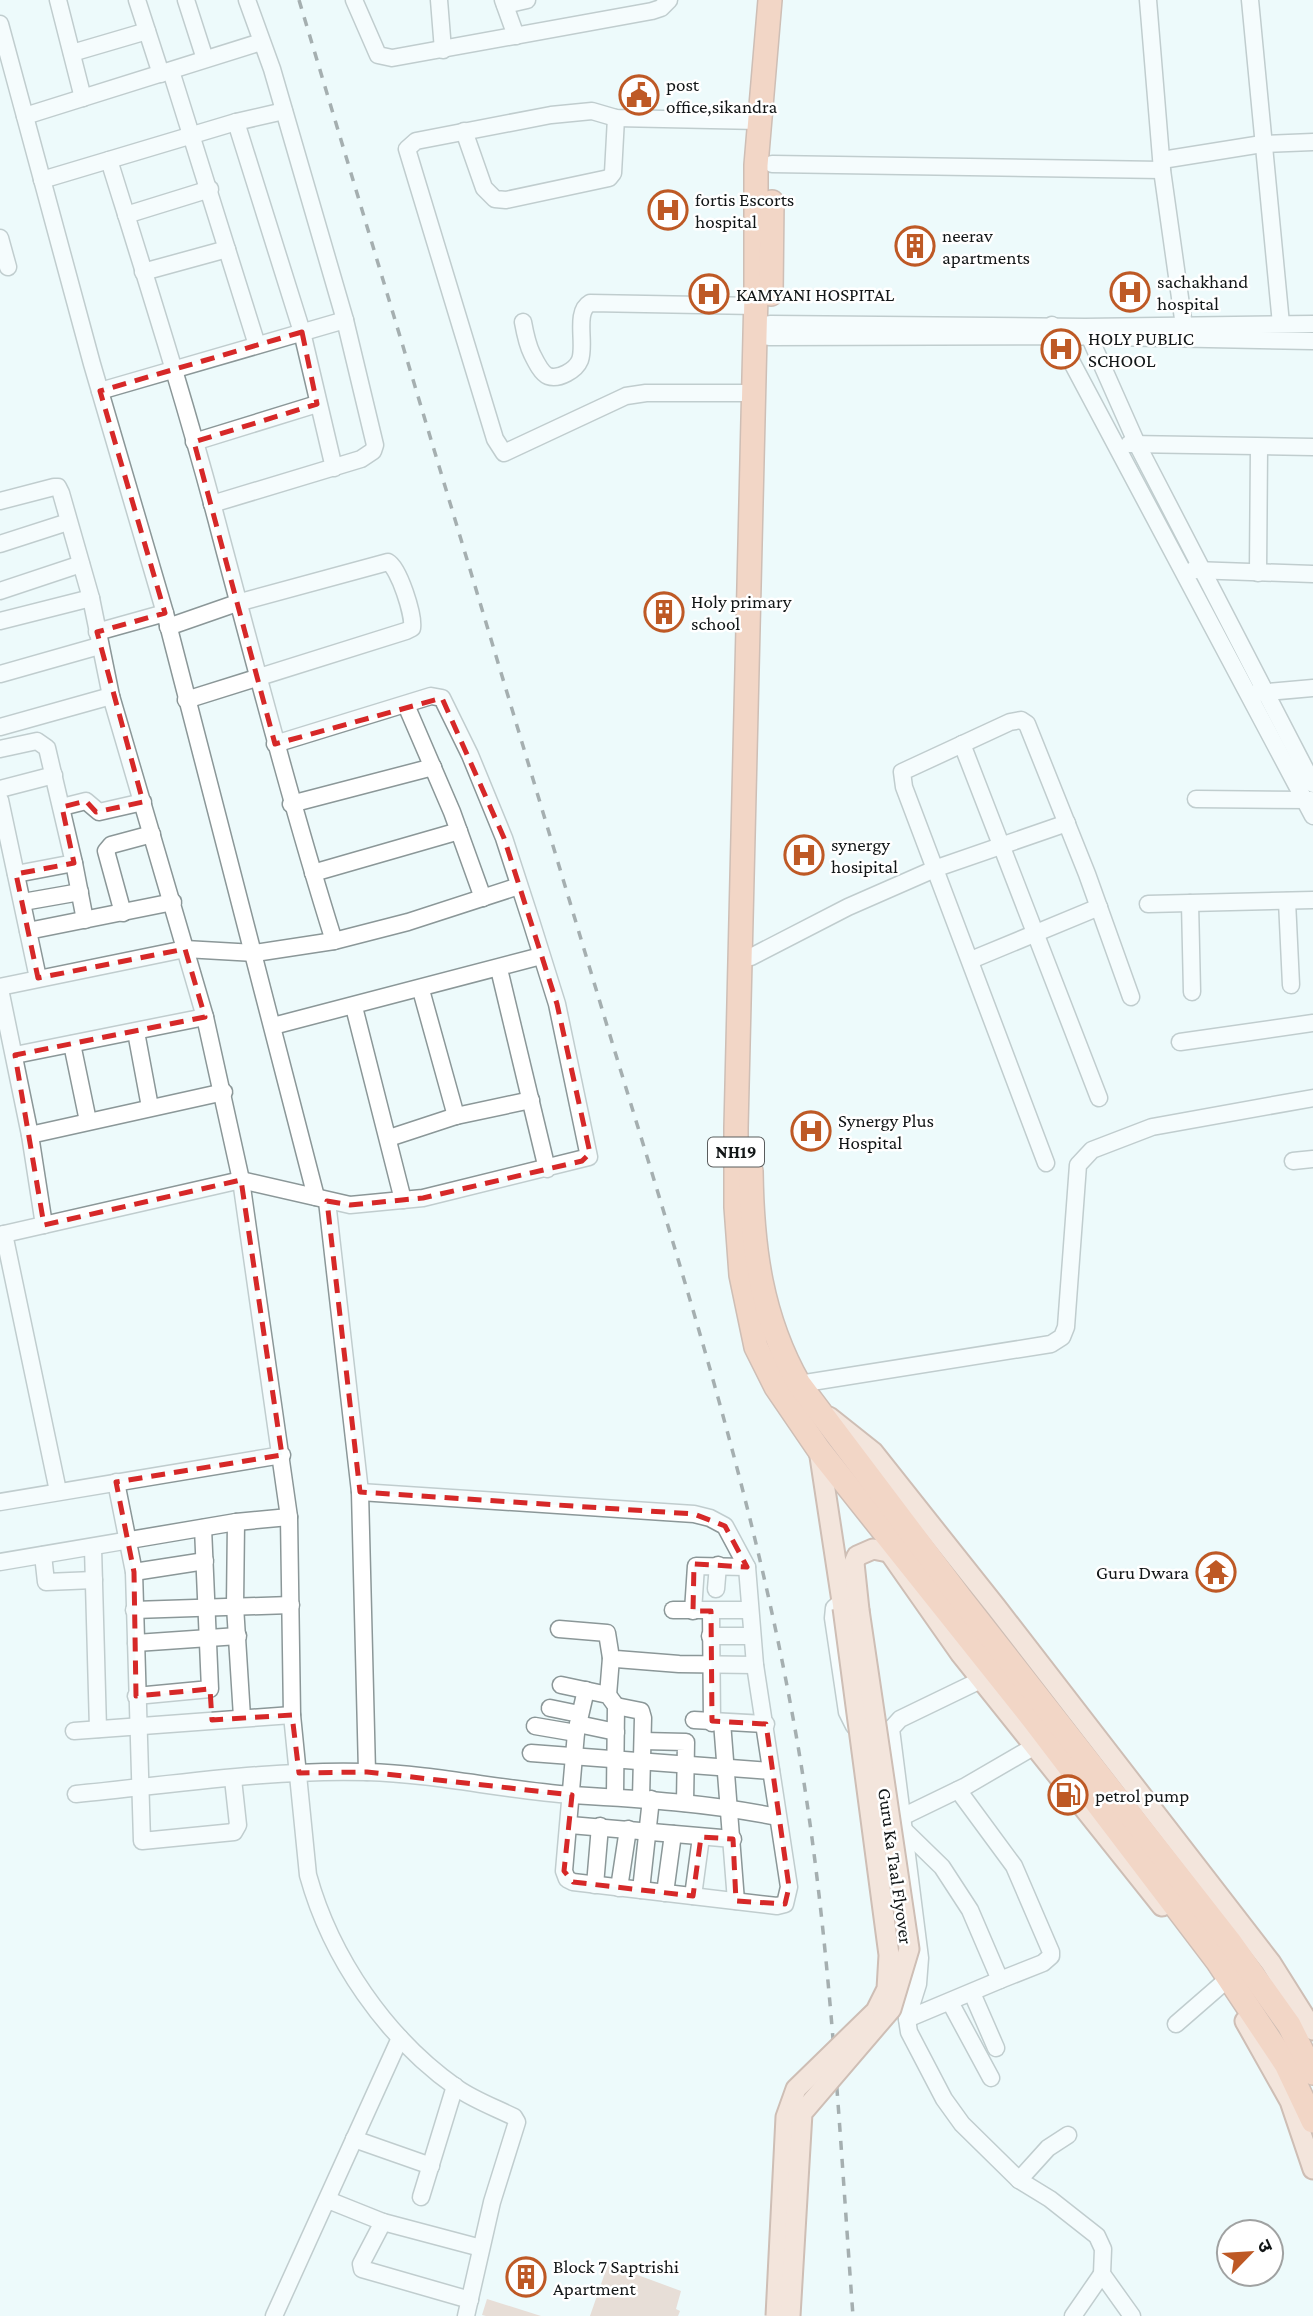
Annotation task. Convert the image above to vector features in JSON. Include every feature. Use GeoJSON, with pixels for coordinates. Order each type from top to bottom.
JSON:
{"type":"FeatureCollection","features":[{"type":"Feature","properties":{"kind":"highway","name":"NH19"},"geometry":{"type":"LineString","coordinates":[[770,0],[759,121],[765,322],[754,393],[739,920],[736,1207],[740,1275],[756,1347],[776,1387],[818,1450],[896,1554],[1005,1667],[1308,2036],[1313,2073]]}},
{"type":"Feature","properties":{"kind":"highway","name":"NH19"},"geometry":{"type":"LineString","coordinates":[[784,0],[773,103],[765,322],[751,957],[751,1194],[755,1240],[771,1325],[779,1349],[814,1407],[1224,1972],[1286,2064],[1313,2121]]}},
{"type":"Feature","properties":{"kind":"main road","name":"Guru Ka Taal Flyover"},"geometry":{"type":"LineString","coordinates":[[776,2316],[786,2117],[796,2089],[876,2011],[887,1989],[889,1955],[842,1605],[818,1450]]}},
{"type":"Feature","properties":{"kind":"main road","name":"Guru Ka Taal Flyover"},"geometry":{"type":"LineString","coordinates":[[790,2316],[802,2113],[891,2009],[909,1949],[854,1563],[857,1556],[873,1549],[896,1554]]}},
{"type":"Feature","properties":{"kind":"main road"},"geometry":{"type":"LineString","coordinates":[[1005,1667],[1033,1747],[1222,1984],[1290,2101],[1313,2169]]}},
{"type":"Feature","properties":{"kind":"street"},"geometry":{"type":"LineString","coordinates":[[58,0],[83,98]]}},
{"type":"Feature","properties":{"kind":"street"},"geometry":{"type":"LineString","coordinates":[[137,0],[147,31],[193,135],[257,345]]}},
{"type":"Feature","properties":{"kind":"street"},"geometry":{"type":"LineString","coordinates":[[186,0],[205,60]]}},
{"type":"Feature","properties":{"kind":"street"},"geometry":{"type":"LineString","coordinates":[[212,504],[334,468],[369,455],[375,445],[345,320],[284,111],[247,0]]}},
{"type":"Feature","properties":{"kind":"street"},"geometry":{"type":"LineString","coordinates":[[354,0],[375,48],[384,58],[443,50],[661,8],[669,0]]}},
{"type":"Feature","properties":{"kind":"street"},"geometry":{"type":"LineString","coordinates":[[439,0],[443,50]]}},
{"type":"Feature","properties":{"kind":"street"},"geometry":{"type":"LineString","coordinates":[[516,36],[504,2],[527,0]]}},
{"type":"Feature","properties":{"kind":"street"},"geometry":{"type":"LineString","coordinates":[[1148,0],[1162,165],[1184,326]]}},
{"type":"Feature","properties":{"kind":"street"},"geometry":{"type":"LineString","coordinates":[[1250,0],[1280,324]]}},
{"type":"Feature","properties":{"kind":"street"},"geometry":{"type":"LineString","coordinates":[[0,24],[100,391],[166,620],[321,1199],[360,1492],[368,1772]]}},
{"type":"Feature","properties":{"kind":"street"},"geometry":{"type":"LineString","coordinates":[[72,53],[147,31]]}},
{"type":"Feature","properties":{"kind":"street"},"geometry":{"type":"LineString","coordinates":[[25,116],[261,43]]}},
{"type":"Feature","properties":{"kind":"street"},"geometry":{"type":"LineString","coordinates":[[42,180],[236,122],[284,111]]}},
{"type":"Feature","properties":{"kind":"street"},"geometry":{"type":"LineString","coordinates":[[754,393],[646,393],[626,396],[504,453],[495,439],[407,154],[409,144],[416,141],[579,112],[605,112],[616,118],[759,121]]}},
{"type":"Feature","properties":{"kind":"street"},"geometry":{"type":"LineString","coordinates":[[464,131],[484,188],[495,199],[506,200],[609,178],[613,173],[616,118]]}},
{"type":"Feature","properties":{"kind":"street"},"geometry":{"type":"LineString","coordinates":[[236,122],[302,332],[334,468]]}},
{"type":"Feature","properties":{"kind":"street"},"geometry":{"type":"LineString","coordinates":[[772,164],[1162,165],[1262,145],[1313,142]]}},
{"type":"Feature","properties":{"kind":"street"},"geometry":{"type":"LineString","coordinates":[[108,160],[174,370],[291,804],[334,941]]}},
{"type":"Feature","properties":{"kind":"street"},"geometry":{"type":"LineString","coordinates":[[126,215],[210,189]]}},
{"type":"Feature","properties":{"kind":"street"},"geometry":{"type":"LineString","coordinates":[[0,238],[8,267]]}},
{"type":"Feature","properties":{"kind":"street"},"geometry":{"type":"LineString","coordinates":[[143,272],[227,249]]}},
{"type":"Feature","properties":{"kind":"street"},"geometry":{"type":"LineString","coordinates":[[523,322],[528,345],[542,371],[548,376],[568,373],[580,360],[583,310],[590,303],[765,322],[1313,341]]}},
{"type":"Feature","properties":{"kind":"street"},"geometry":{"type":"LineString","coordinates":[[100,391],[345,320]]}},
{"type":"Feature","properties":{"kind":"street"},"geometry":{"type":"LineString","coordinates":[[1088,332],[1184,326],[1313,324]]}},
{"type":"Feature","properties":{"kind":"street"},"geometry":{"type":"LineString","coordinates":[[1055,330],[1181,569],[1313,784]]}},
{"type":"Feature","properties":{"kind":"street"},"geometry":{"type":"LineString","coordinates":[[1088,332],[1137,444],[1202,570],[1256,693],[1309,800],[1313,816]]}},
{"type":"Feature","properties":{"kind":"street"},"geometry":{"type":"LineString","coordinates":[[194,442],[317,404]]}},
{"type":"Feature","properties":{"kind":"street"},"geometry":{"type":"LineString","coordinates":[[1116,443],[1313,447]]}},
{"type":"Feature","properties":{"kind":"street"},"geometry":{"type":"LineString","coordinates":[[1258,573],[1259,448]]}},
{"type":"Feature","properties":{"kind":"street"},"geometry":{"type":"LineString","coordinates":[[0,501],[58,487],[91,598],[111,696],[173,902],[224,1091],[241,1180],[289,1517],[292,1715],[308,1875],[315,1900],[342,1959],[400,2038],[455,2087],[514,2117],[517,2122],[481,2248],[468,2308],[362,2269],[361,2264],[383,2222]]}},
{"type":"Feature","properties":{"kind":"street"},"geometry":{"type":"LineString","coordinates":[[0,544],[68,522]]}},
{"type":"Feature","properties":{"kind":"street"},"geometry":{"type":"LineString","coordinates":[[0,674],[98,639],[166,620],[388,562],[396,569],[412,617],[412,628],[186,701]]}},
{"type":"Feature","properties":{"kind":"street"},"geometry":{"type":"LineString","coordinates":[[0,591],[80,564]]}},
{"type":"Feature","properties":{"kind":"street"},"geometry":{"type":"LineString","coordinates":[[1181,569],[1313,574]]}},
{"type":"Feature","properties":{"kind":"street"},"geometry":{"type":"LineString","coordinates":[[0,621],[91,598]]}},
{"type":"Feature","properties":{"kind":"street"},"geometry":{"type":"LineString","coordinates":[[1256,693],[1313,688]]}},
{"type":"Feature","properties":{"kind":"street"},"geometry":{"type":"LineString","coordinates":[[0,727],[111,696]]}},
{"type":"Feature","properties":{"kind":"street"},"geometry":{"type":"LineString","coordinates":[[58,1491],[2,1235],[241,1180],[350,1205],[403,1200],[547,1170],[586,1160],[590,1153],[557,1004],[504,838],[446,703],[438,696],[275,744]]}},
{"type":"Feature","properties":{"kind":"street"},"geometry":{"type":"LineString","coordinates":[[406,705],[433,767],[483,898]]}},
{"type":"Feature","properties":{"kind":"street"},"geometry":{"type":"LineString","coordinates":[[1046,1163],[937,868],[904,787],[902,772],[1010,722],[1021,720],[1027,724],[1099,907],[1131,997]]}},
{"type":"Feature","properties":{"kind":"street"},"geometry":{"type":"LineString","coordinates":[[0,749],[37,741],[43,743],[62,807],[85,920]]}},
{"type":"Feature","properties":{"kind":"street"},"geometry":{"type":"LineString","coordinates":[[962,744],[1100,1098]]}},
{"type":"Feature","properties":{"kind":"street"},"geometry":{"type":"LineString","coordinates":[[291,804],[433,767]]}},
{"type":"Feature","properties":{"kind":"street"},"geometry":{"type":"LineString","coordinates":[[0,789],[54,775]]}},
{"type":"Feature","properties":{"kind":"street"},"geometry":{"type":"LineString","coordinates":[[1196,799],[1309,800]]}},
{"type":"Feature","properties":{"kind":"street"},"geometry":{"type":"LineString","coordinates":[[0,800],[38,978]]}},
{"type":"Feature","properties":{"kind":"street"},"geometry":{"type":"LineString","coordinates":[[62,807],[86,801],[99,812],[144,802]]}},
{"type":"Feature","properties":{"kind":"street"},"geometry":{"type":"LineString","coordinates":[[751,957],[848,907],[937,868],[1067,823]]}},
{"type":"Feature","properties":{"kind":"street"},"geometry":{"type":"LineString","coordinates":[[313,873],[458,831]]}},
{"type":"Feature","properties":{"kind":"street"},"geometry":{"type":"LineString","coordinates":[[123,913],[106,850],[111,845],[152,834]]}},
{"type":"Feature","properties":{"kind":"street"},"geometry":{"type":"LineString","coordinates":[[16,874],[74,863]]}},
{"type":"Feature","properties":{"kind":"street"},"geometry":{"type":"LineString","coordinates":[[44,1225],[30,1135],[0,988],[185,949],[255,953],[334,941],[519,886]]}},
{"type":"Feature","properties":{"kind":"street"},"geometry":{"type":"LineString","coordinates":[[23,902],[80,892]]}},
{"type":"Feature","properties":{"kind":"street"},"geometry":{"type":"LineString","coordinates":[[1287,901],[1291,985]]}},
{"type":"Feature","properties":{"kind":"street"},"geometry":{"type":"LineString","coordinates":[[1149,904],[1313,901]]}},
{"type":"Feature","properties":{"kind":"street"},"geometry":{"type":"LineString","coordinates":[[28,931],[173,902]]}},
{"type":"Feature","properties":{"kind":"street"},"geometry":{"type":"LineString","coordinates":[[1190,903],[1192,992]]}},
{"type":"Feature","properties":{"kind":"street"},"geometry":{"type":"LineString","coordinates":[[971,960],[1099,907]]}},
{"type":"Feature","properties":{"kind":"street"},"geometry":{"type":"LineString","coordinates":[[273,1026],[421,990],[541,956]]}},
{"type":"Feature","properties":{"kind":"street"},"geometry":{"type":"LineString","coordinates":[[499,969],[547,1170]]}},
{"type":"Feature","properties":{"kind":"street"},"geometry":{"type":"LineString","coordinates":[[421,990],[456,1116]]}},
{"type":"Feature","properties":{"kind":"street"},"geometry":{"type":"LineString","coordinates":[[354,1007],[403,1200]]}},
{"type":"Feature","properties":{"kind":"street"},"geometry":{"type":"LineString","coordinates":[[15,1055],[205,1017]]}},
{"type":"Feature","properties":{"kind":"street"},"geometry":{"type":"LineString","coordinates":[[1180,1042],[1313,1023]]}},
{"type":"Feature","properties":{"kind":"street"},"geometry":{"type":"LineString","coordinates":[[136,1032],[150,1107]]}},
{"type":"Feature","properties":{"kind":"street"},"geometry":{"type":"LineString","coordinates":[[72,1044],[88,1121]]}},
{"type":"Feature","properties":{"kind":"street"},"geometry":{"type":"LineString","coordinates":[[30,1135],[224,1091]]}},
{"type":"Feature","properties":{"kind":"street"},"geometry":{"type":"LineString","coordinates":[[799,1384],[1051,1343],[1062,1337],[1066,1327],[1078,1165],[1092,1150],[1152,1127],[1313,1098]]}},
{"type":"Feature","properties":{"kind":"street"},"geometry":{"type":"LineString","coordinates":[[389,1138],[456,1116],[531,1100]]}},
{"type":"Feature","properties":{"kind":"street"},"geometry":{"type":"LineString","coordinates":[[1293,1161],[1313,1160]]}},
{"type":"Feature","properties":{"kind":"street"},"geometry":{"type":"LineString","coordinates":[[0,1502],[282,1455]]}},
{"type":"Feature","properties":{"kind":"street"},"geometry":{"type":"LineString","coordinates":[[116,1482],[134,1572],[141,1838],[146,1843],[234,1832],[238,1825],[233,1779]]}},
{"type":"Feature","properties":{"kind":"street"},"geometry":{"type":"LineString","coordinates":[[360,1492],[694,1514],[710,1518],[724,1526],[747,1567],[755,1665],[766,1724],[789,1897],[785,1904],[777,1906],[620,1888],[567,1879],[564,1871],[577,1724],[586,1690]]}},
{"type":"Feature","properties":{"kind":"street"},"geometry":{"type":"LineString","coordinates":[[0,1562],[236,1522],[289,1517]]}},
{"type":"Feature","properties":{"kind":"street"},"geometry":{"type":"LineString","coordinates":[[236,1522],[235,1606],[242,1717]]}},
{"type":"Feature","properties":{"kind":"street"},"geometry":{"type":"LineString","coordinates":[[203,1528],[212,1720]]}},
{"type":"Feature","properties":{"kind":"street"},"geometry":{"type":"LineString","coordinates":[[93,1548],[98,1729]]}},
{"type":"Feature","properties":{"kind":"street"},"geometry":{"type":"LineString","coordinates":[[43,1555],[46,1582],[94,1580]]}},
{"type":"Feature","properties":{"kind":"street"},"geometry":{"type":"LineString","coordinates":[[134,1572],[205,1561]]}},
{"type":"Feature","properties":{"kind":"street"},"geometry":{"type":"LineString","coordinates":[[693,1611],[694,1570],[701,1564],[747,1567]]}},
{"type":"Feature","properties":{"kind":"street"},"geometry":{"type":"LineString","coordinates":[[716,1589],[718,1565]]}},
{"type":"Feature","properties":{"kind":"street"},"geometry":{"type":"LineString","coordinates":[[134,1610],[291,1605]]}},
{"type":"Feature","properties":{"kind":"street"},"geometry":{"type":"LineString","coordinates":[[842,1605],[834,1608],[833,1618],[849,1721],[857,1728],[891,1729]]}},
{"type":"Feature","properties":{"kind":"street"},"geometry":{"type":"LineString","coordinates":[[673,1610],[750,1610]]}},
{"type":"Feature","properties":{"kind":"street"},"geometry":{"type":"LineString","coordinates":[[710,1611],[710,1665],[717,1722],[727,1768],[736,1901]]}},
{"type":"Feature","properties":{"kind":"street"},"geometry":{"type":"LineString","coordinates":[[559,1629],[607,1633],[616,1732],[615,1795]]}},
{"type":"Feature","properties":{"kind":"street"},"geometry":{"type":"LineString","coordinates":[[136,1643],[237,1636]]}},
{"type":"Feature","properties":{"kind":"street"},"geometry":{"type":"LineString","coordinates":[[710,1636],[752,1636]]}},
{"type":"Feature","properties":{"kind":"street"},"geometry":{"type":"LineString","coordinates":[[611,1658],[710,1665],[755,1665]]}},
{"type":"Feature","properties":{"kind":"street"},"geometry":{"type":"LineString","coordinates":[[1005,1667],[900,1719],[891,1729],[920,1958],[918,1984],[907,2019],[913,2045],[944,2099],[962,2124],[1019,2180],[1050,2199],[1097,2236],[1102,2249],[1102,2274],[1123,2312]]}},
{"type":"Feature","properties":{"kind":"street"},"geometry":{"type":"LineString","coordinates":[[561,1685],[586,1690],[641,1711],[648,1831],[641,1890]]}},
{"type":"Feature","properties":{"kind":"street"},"geometry":{"type":"LineString","coordinates":[[136,1696],[210,1689]]}},
{"type":"Feature","properties":{"kind":"street"},"geometry":{"type":"LineString","coordinates":[[550,1708],[577,1724]]}},
{"type":"Feature","properties":{"kind":"street"},"geometry":{"type":"LineString","coordinates":[[74,1731],[292,1715]]}},
{"type":"Feature","properties":{"kind":"street"},"geometry":{"type":"LineString","coordinates":[[694,1720],[766,1724]]}},
{"type":"Feature","properties":{"kind":"street"},"geometry":{"type":"LineString","coordinates":[[535,1726],[577,1724],[616,1732]]}},
{"type":"Feature","properties":{"kind":"street"},"geometry":{"type":"LineString","coordinates":[[643,1741],[686,1742],[685,1803]]}},
{"type":"Feature","properties":{"kind":"street"},"geometry":{"type":"LineString","coordinates":[[903,1824],[1033,1747]]}},
{"type":"Feature","properties":{"kind":"street"},"geometry":{"type":"LineString","coordinates":[[531,1753],[771,1771]]}},
{"type":"Feature","properties":{"kind":"street"},"geometry":{"type":"LineString","coordinates":[[76,1794],[299,1773],[368,1772],[572,1795],[615,1795],[731,1808],[777,1817]]}},
{"type":"Feature","properties":{"kind":"street"},"geometry":{"type":"LineString","coordinates":[[907,2019],[1043,1963],[1051,1956],[1014,1866],[958,1790]]}},
{"type":"Feature","properties":{"kind":"street"},"geometry":{"type":"LineString","coordinates":[[903,1824],[942,1867],[970,1910],[1000,1980]]}},
{"type":"Feature","properties":{"kind":"street"},"geometry":{"type":"LineString","coordinates":[[570,1825],[733,1839]]}},
{"type":"Feature","properties":{"kind":"street"},"geometry":{"type":"LineString","coordinates":[[595,1885],[600,1826]]}},
{"type":"Feature","properties":{"kind":"street"},"geometry":{"type":"LineString","coordinates":[[620,1888],[628,1829]]}},
{"type":"Feature","properties":{"kind":"street"},"geometry":{"type":"LineString","coordinates":[[665,1893],[673,1834]]}},
{"type":"Feature","properties":{"kind":"street"},"geometry":{"type":"LineString","coordinates":[[694,1896],[701,1837]]}},
{"type":"Feature","properties":{"kind":"street"},"geometry":{"type":"LineString","coordinates":[[1176,2024],[1222,1984]]}},
{"type":"Feature","properties":{"kind":"street"},"geometry":{"type":"LineString","coordinates":[[972,1993],[996,2048]]}},
{"type":"Feature","properties":{"kind":"street"},"geometry":{"type":"LineString","coordinates":[[950,2002],[991,2078]]}},
{"type":"Feature","properties":{"kind":"street"},"geometry":{"type":"LineString","coordinates":[[274,2316],[400,2038]]}},
{"type":"Feature","properties":{"kind":"street"},"geometry":{"type":"LineString","coordinates":[[421,2197],[455,2087]]}},
{"type":"Feature","properties":{"kind":"street"},"geometry":{"type":"LineString","coordinates":[[1019,2180],[1048,2148],[1068,2135]]}},
{"type":"Feature","properties":{"kind":"street"},"geometry":{"type":"LineString","coordinates":[[354,2139],[431,2166]]}},
{"type":"Feature","properties":{"kind":"street"},"geometry":{"type":"LineString","coordinates":[[328,2200],[383,2222],[481,2248]]}},
{"type":"Feature","properties":{"kind":"street"},"geometry":{"type":"LineString","coordinates":[[1073,2316],[1102,2274]]}},
{"type":"Feature","properties":{"kind":"highlighted area"},"geometry":{"type":"Polygon","coordinates":[[[302,332],[317,404],[194,442],[275,744],[442,698],[504,838],[557,1004],[590,1153],[582,1161],[423,1198],[350,1205],[327,1201],[360,1492],[694,1514],[725,1526],[747,1567],[694,1564],[693,1611],[711,1611],[712,1721],[766,1724],[789,1887],[785,1904],[736,1901],[733,1839],[701,1837],[693,1896],[573,1882],[564,1871],[572,1795],[367,1772],[299,1773],[292,1715],[212,1720],[210,1689],[136,1696],[134,1572],[116,1482],[282,1455],[241,1180],[44,1225],[15,1055],[205,1017],[185,949],[38,978],[16,874],[74,863],[62,807],[86,801],[96,812],[143,802],[97,632],[165,613],[100,391],[302,332]]]}},
{"type":"Feature","properties":{"kind":"shaded area"},"geometry":{"type":"Polygon","coordinates":[[[608,2264],[681,2291],[676,2309],[680,2311],[678,2316],[590,2316],[608,2264]]]}},
{"type":"Feature","properties":{"kind":"shaded area"},"geometry":{"type":"Polygon","coordinates":[[[487,2299],[541,2316],[482,2315],[487,2299]]]}},
{"type":"Feature","properties":{"kind":"railway"},"geometry":{"type":"LineString","coordinates":[[299,0],[677,1256],[752,1525],[791,1707],[815,1858],[831,2011],[853,2316]]}},
{"type":"Feature","properties":{"kind":"place","name":"post office,sikandra"},"geometry":{"type":"Point","coordinates":[639,95]}},
{"type":"Feature","properties":{"kind":"place","name":"fortis Escorts hospital"},"geometry":{"type":"Point","coordinates":[668,210]}},
{"type":"Feature","properties":{"kind":"place","name":"neerav apartments"},"geometry":{"type":"Point","coordinates":[915,246]}},
{"type":"Feature","properties":{"kind":"place","name":"sachakhand hospital"},"geometry":{"type":"Point","coordinates":[1130,292]}},
{"type":"Feature","properties":{"kind":"place","name":"KAMYANI HOSPITAL"},"geometry":{"type":"Point","coordinates":[709,294]}},
{"type":"Feature","properties":{"kind":"place","name":"HOLY PUBLIC SCHOOL"},"geometry":{"type":"Point","coordinates":[1061,349]}},
{"type":"Feature","properties":{"kind":"place","name":"Holy primary school"},"geometry":{"type":"Point","coordinates":[664,612]}},
{"type":"Feature","properties":{"kind":"place","name":"synergy hosipital"},"geometry":{"type":"Point","coordinates":[804,855]}},
{"type":"Feature","properties":{"kind":"place","name":"Synergy Plus Hospital"},"geometry":{"type":"Point","coordinates":[811,1131]}},
{"type":"Feature","properties":{"kind":"place","name":"Guru Dwara"},"geometry":{"type":"Point","coordinates":[1216,1572]}},
{"type":"Feature","properties":{"kind":"place","name":"petrol pump"},"geometry":{"type":"Point","coordinates":[1068,1795]}},
{"type":"Feature","properties":{"kind":"place","name":"Block 7 Saptrishi Apartment"},"geometry":{"type":"Point","coordinates":[526,2277]}}]}
